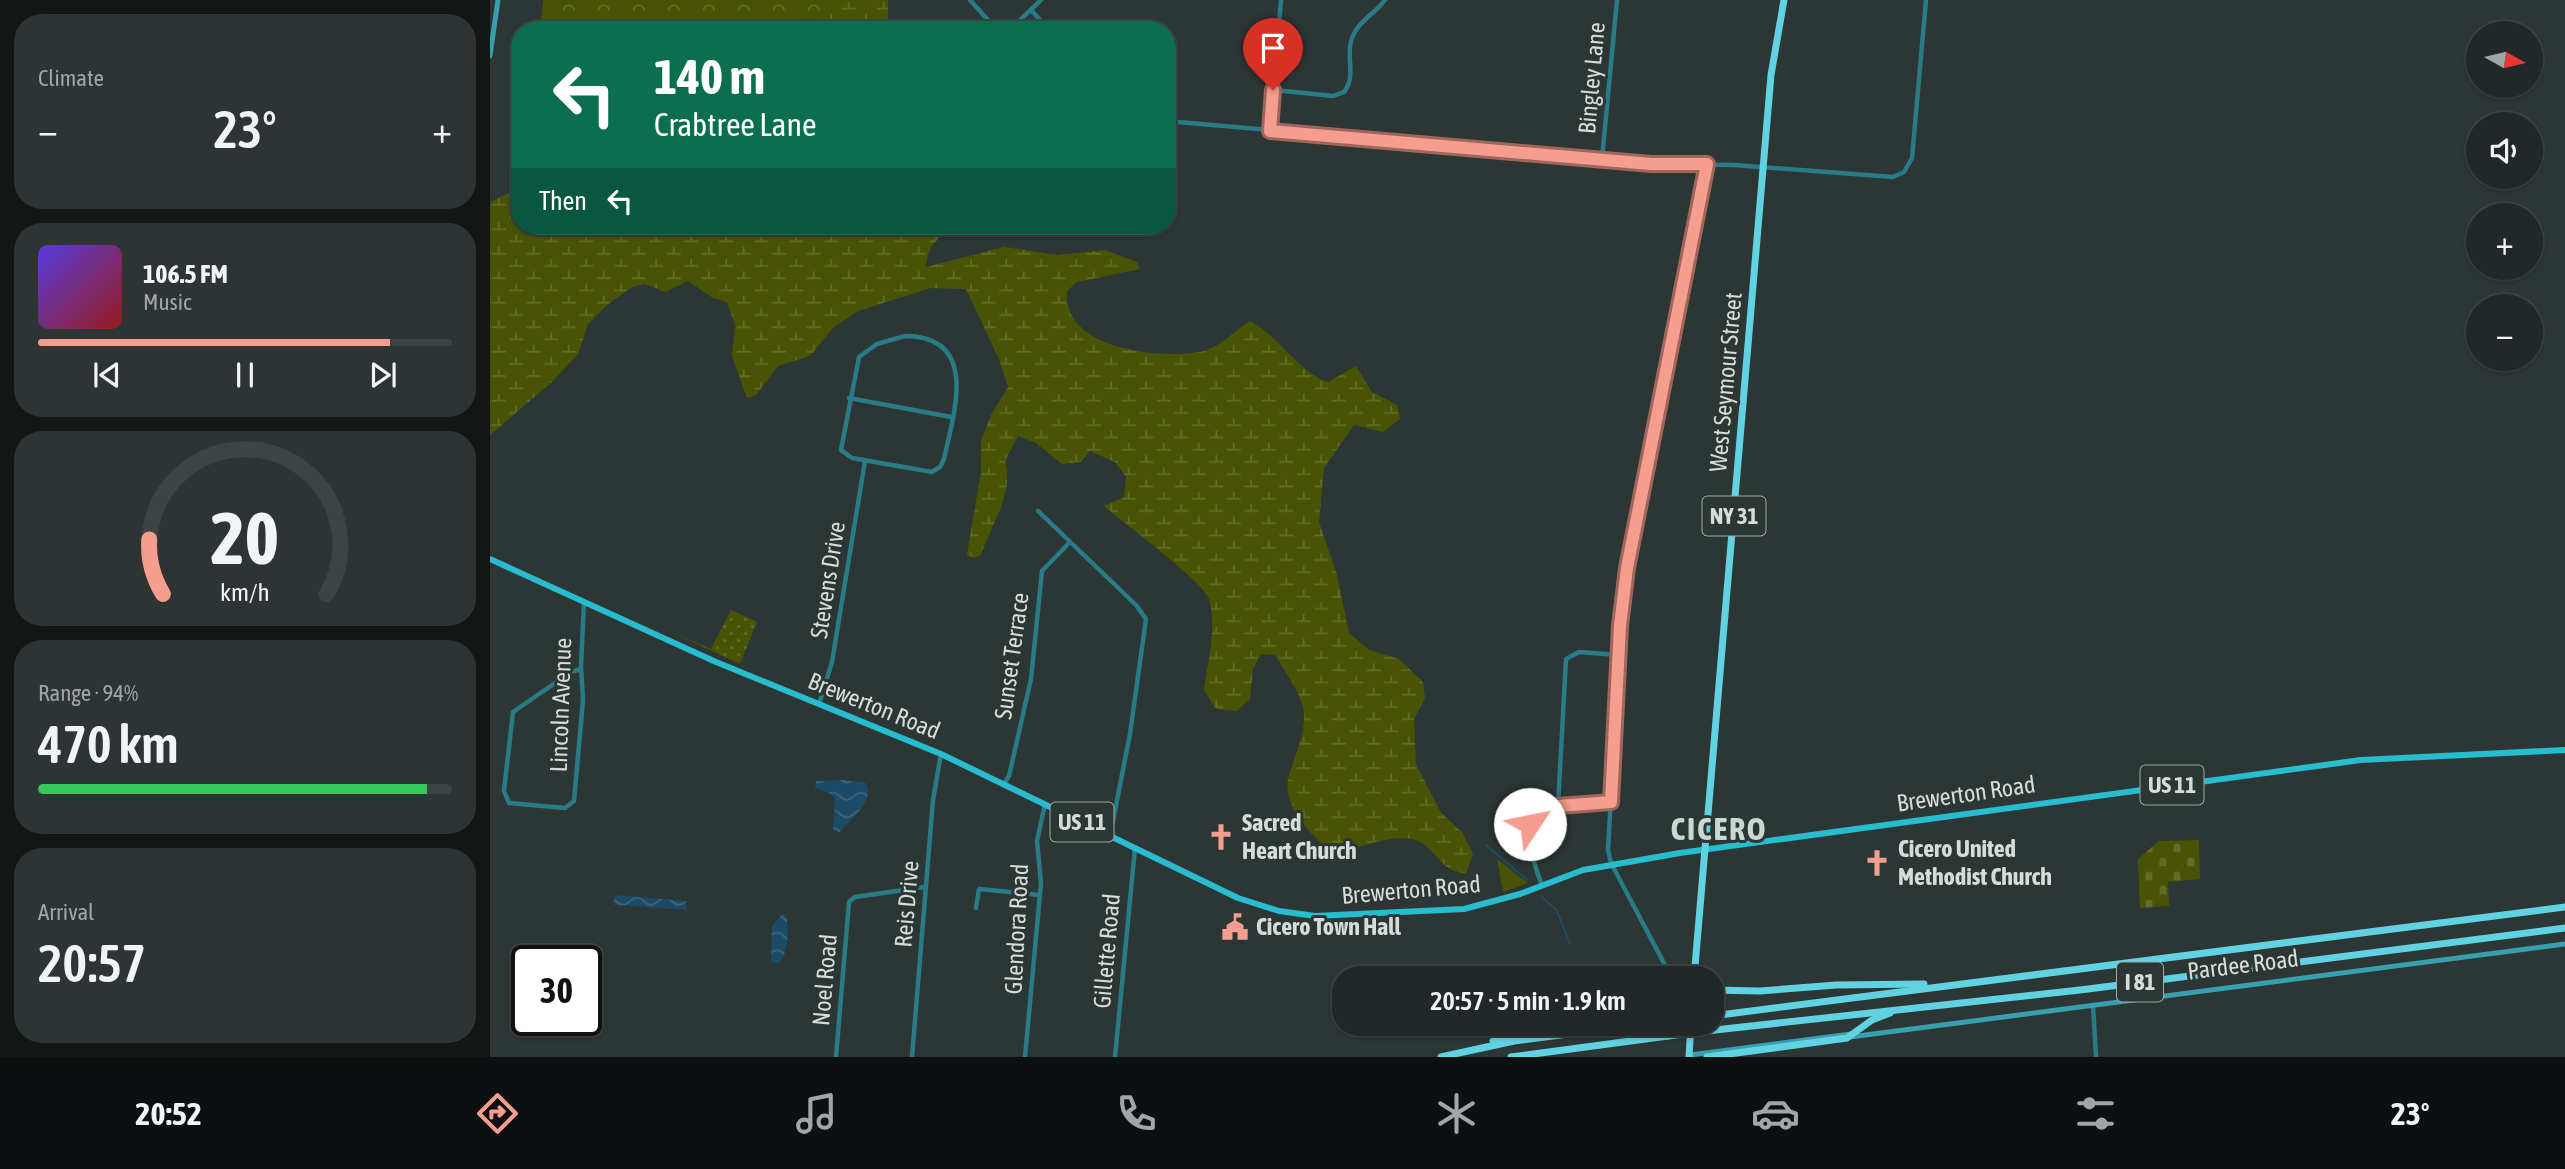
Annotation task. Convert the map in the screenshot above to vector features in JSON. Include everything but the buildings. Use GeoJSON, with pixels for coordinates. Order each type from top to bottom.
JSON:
{"type":"FeatureCollection","features":[{"type":"Feature","properties":{"kind":"highway","name":"NY 31"},"geometry":{"type":"LineString","coordinates":[[1763,167],[1775,40],[1784,0]]}},
{"type":"Feature","properties":{"kind":"highway","name":"West Seymour Street"},"geometry":{"type":"LineString","coordinates":[[1705,851],[1763,167]]}},
{"type":"Feature","properties":{"kind":"highway","name":"NY 31"},"geometry":{"type":"LineString","coordinates":[[1695,966],[1705,851]]}},
{"type":"Feature","properties":{"kind":"highway","name":"I 81"},"geometry":{"type":"LineString","coordinates":[[1724,1014],[2565,906]]}},
{"type":"Feature","properties":{"kind":"highway","name":"I 81"},"geometry":{"type":"LineString","coordinates":[[1511,1057],[2565,928]]}},
{"type":"Feature","properties":{"kind":"highway"},"geometry":{"type":"LineString","coordinates":[[1724,991],[1753,992],[1836,985],[1950,984]]}},
{"type":"Feature","properties":{"kind":"highway"},"geometry":{"type":"LineString","coordinates":[[1850,1035],[1872,1020],[1914,1007]]}},
{"type":"Feature","properties":{"kind":"highway"},"geometry":{"type":"LineString","coordinates":[[1872,1020],[1872,1025],[1881,1031]]}},
{"type":"Feature","properties":{"kind":"highway","name":"Pardee Road"},"geometry":{"type":"LineString","coordinates":[[1707,1057],[1850,1035]]}},
{"type":"Feature","properties":{"kind":"highway"},"geometry":{"type":"LineString","coordinates":[[1441,1057],[1510,1036]]}},
{"type":"Feature","properties":{"kind":"highway"},"geometry":{"type":"LineString","coordinates":[[1475,1048],[1560,1036]]}},
{"type":"Feature","properties":{"kind":"highway"},"geometry":{"type":"LineString","coordinates":[[1690,1056],[1691,1036]]}},
{"type":"Feature","properties":{"kind":"main road","name":"Brewerton Road"},"geometry":{"type":"LineString","coordinates":[[490,559],[716,662],[940,754],[1256,905],[1315,916],[1464,909],[1611,863],[2348,762],[2424,755],[2565,750]]}},
{"type":"Feature","properties":{"kind":"street"},"geometry":{"type":"LineString","coordinates":[[490,56],[498,0]]}},
{"type":"Feature","properties":{"kind":"street"},"geometry":{"type":"LineString","coordinates":[[970,0],[989,21]]}},
{"type":"Feature","properties":{"kind":"street"},"geometry":{"type":"LineString","coordinates":[[1019,21],[1041,0]]}},
{"type":"Feature","properties":{"kind":"street"},"geometry":{"type":"LineString","coordinates":[[1270,131],[1281,0]]}},
{"type":"Feature","properties":{"kind":"street"},"geometry":{"type":"LineString","coordinates":[[1273,90],[1333,96],[1344,92],[1351,80],[1349,58],[1353,36],[1385,0]]}},
{"type":"Feature","properties":{"kind":"street","name":"Bingley Lane"},"geometry":{"type":"LineString","coordinates":[[1602,159],[1617,0]]}},
{"type":"Feature","properties":{"kind":"street"},"geometry":{"type":"LineString","coordinates":[[1176,122],[1651,164],[1763,167],[1884,177],[1904,172],[1909,165],[1913,149],[1926,0]]}},
{"type":"Feature","properties":{"kind":"street"},"geometry":{"type":"LineString","coordinates":[[1031,10],[1041,21]]}},
{"type":"Feature","properties":{"kind":"street"},"geometry":{"type":"LineString","coordinates":[[1665,966],[1611,863],[1608,850],[1618,655],[1627,568],[1707,164]]}},
{"type":"Feature","properties":{"kind":"street"},"geometry":{"type":"LineString","coordinates":[[918,336],[943,347],[953,361],[957,377],[951,417],[944,459],[936,471],[864,461],[846,456],[841,450],[856,367],[865,351],[891,339],[918,336]]}},
{"type":"Feature","properties":{"kind":"street"},"geometry":{"type":"LineString","coordinates":[[849,398],[951,417]]}},
{"type":"Feature","properties":{"kind":"street","name":"Stevens Drive"},"geometry":{"type":"LineString","coordinates":[[819,704],[832,662],[864,461]]}},
{"type":"Feature","properties":{"kind":"street"},"geometry":{"type":"LineString","coordinates":[[1038,511],[1136,605],[1146,619],[1130,734],[1110,836]]}},
{"type":"Feature","properties":{"kind":"street","name":"Sunset Terrace"},"geometry":{"type":"LineString","coordinates":[[1004,784],[1009,776],[1031,679],[1042,571],[1070,542]]}},
{"type":"Feature","properties":{"kind":"street","name":"Lincoln Avenue"},"geometry":{"type":"LineString","coordinates":[[581,669],[517,708],[510,721],[505,800],[509,803],[569,807],[574,801],[583,700],[581,669],[584,602]]}},
{"type":"Feature","properties":{"kind":"street"},"geometry":{"type":"LineString","coordinates":[[1558,806],[1566,659],[1578,652],[1618,655]]}},
{"type":"Feature","properties":{"kind":"street","name":"Reis Drive"},"geometry":{"type":"LineString","coordinates":[[912,1057],[925,887],[940,754]]}},
{"type":"Feature","properties":{"kind":"street"},"geometry":{"type":"LineString","coordinates":[[1542,885],[1536,867],[1530,820],[1538,809],[1611,802]]}},
{"type":"Feature","properties":{"kind":"street","name":"Glendora Road"},"geometry":{"type":"LineString","coordinates":[[1025,1057],[1040,895],[1037,841],[1045,804]]}},
{"type":"Feature","properties":{"kind":"street","name":"Gillette Road"},"geometry":{"type":"LineString","coordinates":[[1115,1057],[1135,848]]}},
{"type":"Feature","properties":{"kind":"street","name":"Noel Road"},"geometry":{"type":"LineString","coordinates":[[836,1057],[849,907],[856,897],[925,887]]}},
{"type":"Feature","properties":{"kind":"street"},"geometry":{"type":"LineString","coordinates":[[976,908],[979,889],[1040,895]]}},
{"type":"Feature","properties":{"kind":"street","name":"Pardee Road"},"geometry":{"type":"LineString","coordinates":[[1690,1056],[2565,944]]}},
{"type":"Feature","properties":{"kind":"street"},"geometry":{"type":"LineString","coordinates":[[2093,1004],[2096,1057]]}},
{"type":"Feature","properties":{"kind":"green space"},"geometry":{"type":"Polygon","coordinates":[[[543,0],[836,0],[832,9],[800,21],[541,21],[543,0]]]}},
{"type":"Feature","properties":{"kind":"green space"},"geometry":{"type":"Polygon","coordinates":[[[836,0],[888,0],[888,21],[800,21],[832,9],[836,0]]]}},
{"type":"Feature","properties":{"kind":"green space"},"geometry":{"type":"Polygon","coordinates":[[[511,192],[511,235],[943,235],[931,247],[926,267],[1004,247],[1057,255],[1105,250],[1137,262],[1140,269],[1077,282],[1067,291],[1070,311],[1080,326],[1096,338],[1139,351],[1183,354],[1207,350],[1250,321],[1271,336],[1308,371],[1328,382],[1356,366],[1372,392],[1397,405],[1400,419],[1383,432],[1354,425],[1324,468],[1319,522],[1337,575],[1349,633],[1369,650],[1399,659],[1423,682],[1425,698],[1414,719],[1416,764],[1441,813],[1462,832],[1473,854],[1466,874],[1450,868],[1422,843],[1413,839],[1379,841],[1335,854],[1308,830],[1294,809],[1287,786],[1304,721],[1303,706],[1297,691],[1275,655],[1261,654],[1253,669],[1250,699],[1237,711],[1216,709],[1204,690],[1212,632],[1209,599],[1193,579],[1104,506],[1124,497],[1126,477],[1115,462],[1090,451],[1081,462],[1062,464],[1036,443],[1018,436],[1005,461],[1007,474],[1004,498],[981,555],[974,558],[967,555],[981,471],[981,441],[992,413],[1008,387],[999,359],[966,289],[931,288],[858,311],[833,328],[810,356],[778,366],[756,395],[747,398],[732,356],[735,325],[727,302],[713,298],[688,281],[666,292],[644,284],[632,287],[607,305],[588,324],[578,354],[552,382],[490,435],[490,202],[511,192]]]}},
{"type":"Feature","properties":{"kind":"green space"},"geometry":{"type":"Polygon","coordinates":[[[731,610],[757,622],[740,664],[669,631],[711,649],[731,610]]]}},
{"type":"Feature","properties":{"kind":"green space"},"geometry":{"type":"Polygon","coordinates":[[[2199,840],[2200,879],[2168,882],[2169,906],[2140,908],[2138,859],[2159,841],[2199,840]]]}},
{"type":"Feature","properties":{"kind":"green space"},"geometry":{"type":"Polygon","coordinates":[[[1497,859],[1528,883],[1503,892],[1497,859]]]}},
{"type":"Feature","properties":{"kind":"water"},"geometry":{"type":"Polygon","coordinates":[[[845,780],[866,783],[868,790],[865,803],[839,833],[833,830],[835,799],[831,794],[815,788],[816,781],[845,780]]]}},
{"type":"Feature","properties":{"kind":"water"},"geometry":{"type":"Polygon","coordinates":[[[614,895],[686,901],[687,910],[614,905],[614,895]]]}},
{"type":"Feature","properties":{"kind":"water"},"geometry":{"type":"Polygon","coordinates":[[[782,914],[786,914],[787,920],[786,946],[779,963],[771,962],[772,926],[782,914]]]}},
{"type":"Feature","properties":{"kind":"waterway"},"geometry":{"type":"LineString","coordinates":[[1486,845],[1527,880]]}},
{"type":"Feature","properties":{"kind":"waterway"},"geometry":{"type":"LineString","coordinates":[[1541,896],[1557,911],[1570,944]]}},
{"type":"Feature","properties":{"kind":"place","name":"Sacred Heart Church"},"geometry":{"type":"Point","coordinates":[1221,837]}},
{"type":"Feature","properties":{"kind":"place","name":"Cicero United Methodist Church"},"geometry":{"type":"Point","coordinates":[1877,863]}},
{"type":"Feature","properties":{"kind":"place","name":"Cicero Town Hall"},"geometry":{"type":"Point","coordinates":[1235,927]}},
{"type":"Feature","properties":{"kind":"district","name":"CICERO"},"geometry":{"type":"Point","coordinates":[1719,829]}},
{"type":"Feature","properties":{"kind":"route"},"geometry":{"type":"LineString","coordinates":[[1273,90],[1270,131],[1651,164],[1707,164],[1622,601],[1611,802],[1545,807],[1535,811],[1530,824]]}}]}
